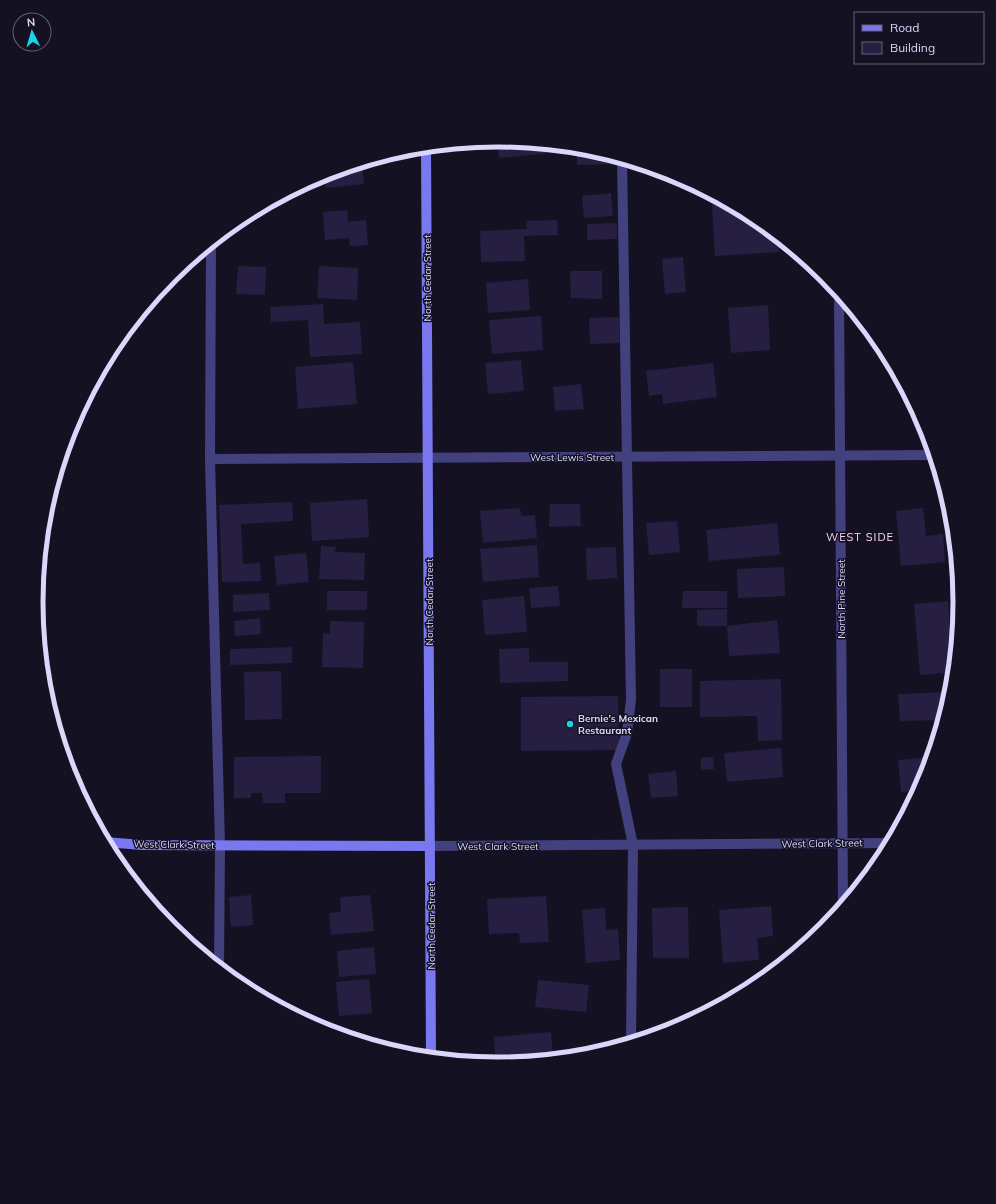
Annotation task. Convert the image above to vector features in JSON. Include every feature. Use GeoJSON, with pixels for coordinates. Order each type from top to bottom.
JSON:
{"type":"FeatureCollection","features":[{"type":"Feature","properties":{"kind":"street","name":"North Cedar Street"},"geometry":{"type":"LineString","coordinates":[[426,153],[431,1052]]}},
{"type":"Feature","properties":{"kind":"street"},"geometry":{"type":"LineString","coordinates":[[622,165],[631,700],[627,733],[616,764],[633,845],[631,1037]]}},
{"type":"Feature","properties":{"kind":"street"},"geometry":{"type":"LineString","coordinates":[[211,249],[210,459],[220,845],[219,961]]}},
{"type":"Feature","properties":{"kind":"street","name":"North Pine Street"},"geometry":{"type":"LineString","coordinates":[[839,301],[843,899]]}},
{"type":"Feature","properties":{"kind":"street","name":"West Lewis Street"},"geometry":{"type":"LineString","coordinates":[[210,459],[929,455]]}},
{"type":"Feature","properties":{"kind":"street","name":"West Clark Street"},"geometry":{"type":"LineString","coordinates":[[112,843],[142,845],[430,846],[884,843]]}},
{"type":"Feature","properties":{"kind":"building"},"geometry":{"type":"Polygon","coordinates":[[[498,147],[552,150],[552,153],[499,158],[498,147]]]}},
{"type":"Feature","properties":{"kind":"building"},"geometry":{"type":"Polygon","coordinates":[[[577,154],[620,164],[577,165],[577,154]]]}},
{"type":"Feature","properties":{"kind":"building"},"geometry":{"type":"Polygon","coordinates":[[[362,168],[364,184],[326,188],[325,182],[362,168]]]}},
{"type":"Feature","properties":{"kind":"building"},"geometry":{"type":"Polygon","coordinates":[[[611,193],[613,216],[584,218],[582,196],[611,193]]]}},
{"type":"Feature","properties":{"kind":"building"},"geometry":{"type":"Polygon","coordinates":[[[712,205],[719,205],[741,217],[741,222],[747,221],[751,224],[778,244],[779,252],[715,256],[712,205]]]}},
{"type":"Feature","properties":{"kind":"building"},"geometry":{"type":"Polygon","coordinates":[[[347,210],[348,222],[366,220],[368,245],[350,246],[349,238],[325,240],[323,212],[347,210]]]}},
{"type":"Feature","properties":{"kind":"building"},"geometry":{"type":"Polygon","coordinates":[[[557,220],[558,235],[524,236],[525,261],[481,262],[480,231],[527,229],[526,221],[557,220]]]}},
{"type":"Feature","properties":{"kind":"building"},"geometry":{"type":"Polygon","coordinates":[[[617,223],[617,239],[587,240],[587,224],[617,223]]]}},
{"type":"Feature","properties":{"kind":"building"},"geometry":{"type":"Polygon","coordinates":[[[683,257],[686,292],[665,294],[662,259],[683,257]]]}},
{"type":"Feature","properties":{"kind":"building"},"geometry":{"type":"Polygon","coordinates":[[[238,266],[266,267],[265,295],[236,294],[238,266]]]}},
{"type":"Feature","properties":{"kind":"building"},"geometry":{"type":"Polygon","coordinates":[[[319,266],[358,268],[357,300],[317,298],[319,266]]]}},
{"type":"Feature","properties":{"kind":"building"},"geometry":{"type":"Polygon","coordinates":[[[570,271],[602,271],[602,299],[571,298],[570,271]]]}},
{"type":"Feature","properties":{"kind":"building"},"geometry":{"type":"Polygon","coordinates":[[[528,279],[530,310],[488,313],[486,283],[528,279]]]}},
{"type":"Feature","properties":{"kind":"building"},"geometry":{"type":"Polygon","coordinates":[[[323,304],[324,324],[360,322],[362,354],[310,357],[308,320],[271,322],[270,307],[323,304]]]}},
{"type":"Feature","properties":{"kind":"building"},"geometry":{"type":"Polygon","coordinates":[[[768,305],[770,350],[731,353],[728,308],[768,305]]]}},
{"type":"Feature","properties":{"kind":"building"},"geometry":{"type":"Polygon","coordinates":[[[541,316],[543,350],[492,354],[489,320],[541,316]]]}},
{"type":"Feature","properties":{"kind":"building"},"geometry":{"type":"Polygon","coordinates":[[[619,317],[620,343],[590,344],[589,318],[619,317]]]}},
{"type":"Feature","properties":{"kind":"building"},"geometry":{"type":"Polygon","coordinates":[[[521,360],[524,391],[488,394],[485,363],[521,360]]]}},
{"type":"Feature","properties":{"kind":"building"},"geometry":{"type":"Polygon","coordinates":[[[353,362],[357,404],[298,409],[295,367],[353,362]]]}},
{"type":"Feature","properties":{"kind":"building"},"geometry":{"type":"Polygon","coordinates":[[[713,363],[717,397],[663,404],[662,394],[649,396],[646,371],[713,363]]]}},
{"type":"Feature","properties":{"kind":"building"},"geometry":{"type":"Polygon","coordinates":[[[581,384],[584,409],[555,411],[553,387],[581,384]]]}},
{"type":"Feature","properties":{"kind":"building"},"geometry":{"type":"Polygon","coordinates":[[[898,386],[902,394],[898,394],[898,386]]]}},
{"type":"Feature","properties":{"kind":"building"},"geometry":{"type":"Polygon","coordinates":[[[367,499],[369,537],[312,541],[310,503],[367,499]]]}},
{"type":"Feature","properties":{"kind":"building"},"geometry":{"type":"Polygon","coordinates":[[[292,502],[293,521],[241,524],[243,564],[260,563],[261,581],[222,582],[219,505],[292,502]]]}},
{"type":"Feature","properties":{"kind":"building"},"geometry":{"type":"Polygon","coordinates":[[[550,504],[580,504],[581,526],[549,527],[550,504]]]}},
{"type":"Feature","properties":{"kind":"building"},"geometry":{"type":"Polygon","coordinates":[[[520,508],[521,516],[535,515],[537,538],[483,543],[480,511],[520,508]]]}},
{"type":"Feature","properties":{"kind":"building"},"geometry":{"type":"Polygon","coordinates":[[[923,508],[926,536],[943,534],[945,562],[901,566],[896,511],[923,508]]]}},
{"type":"Feature","properties":{"kind":"building"},"geometry":{"type":"Polygon","coordinates":[[[677,521],[680,552],[649,555],[646,523],[677,521]]]}},
{"type":"Feature","properties":{"kind":"building"},"geometry":{"type":"Polygon","coordinates":[[[777,523],[780,555],[709,561],[706,530],[777,523]]]}},
{"type":"Feature","properties":{"kind":"building"},"geometry":{"type":"Polygon","coordinates":[[[537,545],[539,577],[483,582],[480,549],[537,545]]]}},
{"type":"Feature","properties":{"kind":"building"},"geometry":{"type":"Polygon","coordinates":[[[321,546],[336,547],[335,552],[365,553],[364,580],[319,579],[321,546]]]}},
{"type":"Feature","properties":{"kind":"building"},"geometry":{"type":"Polygon","coordinates":[[[616,547],[617,578],[587,580],[586,548],[616,547]]]}},
{"type":"Feature","properties":{"kind":"building"},"geometry":{"type":"Polygon","coordinates":[[[306,553],[309,582],[277,585],[274,556],[306,553]]]}},
{"type":"Feature","properties":{"kind":"building"},"geometry":{"type":"Polygon","coordinates":[[[784,567],[785,596],[738,598],[737,569],[784,567]]]}},
{"type":"Feature","properties":{"kind":"building"},"geometry":{"type":"Polygon","coordinates":[[[558,586],[560,606],[531,608],[529,588],[558,586]]]}},
{"type":"Feature","properties":{"kind":"building"},"geometry":{"type":"Polygon","coordinates":[[[327,591],[367,591],[367,610],[327,610],[327,591]]]}},
{"type":"Feature","properties":{"kind":"building"},"geometry":{"type":"Polygon","coordinates":[[[683,591],[727,591],[727,608],[682,608],[683,591]]]}},
{"type":"Feature","properties":{"kind":"building"},"geometry":{"type":"Polygon","coordinates":[[[269,593],[270,610],[233,612],[233,595],[269,593]]]}},
{"type":"Feature","properties":{"kind":"building"},"geometry":{"type":"Polygon","coordinates":[[[524,596],[527,632],[485,635],[482,600],[524,596]]]}},
{"type":"Feature","properties":{"kind":"building"},"geometry":{"type":"Polygon","coordinates":[[[948,601],[951,642],[947,673],[920,675],[914,604],[948,601]]]}},
{"type":"Feature","properties":{"kind":"building"},"geometry":{"type":"Polygon","coordinates":[[[727,609],[727,626],[697,626],[697,610],[727,609]]]}},
{"type":"Feature","properties":{"kind":"building"},"geometry":{"type":"Polygon","coordinates":[[[260,618],[261,634],[235,636],[234,621],[260,618]]]}},
{"type":"Feature","properties":{"kind":"building"},"geometry":{"type":"Polygon","coordinates":[[[777,620],[780,653],[729,656],[727,626],[777,620]]]}},
{"type":"Feature","properties":{"kind":"building"},"geometry":{"type":"Polygon","coordinates":[[[330,621],[364,622],[363,668],[322,667],[323,633],[330,634],[330,621]]]}},
{"type":"Feature","properties":{"kind":"building"},"geometry":{"type":"Polygon","coordinates":[[[292,647],[292,663],[230,665],[230,649],[292,647]]]}},
{"type":"Feature","properties":{"kind":"building"},"geometry":{"type":"Polygon","coordinates":[[[529,648],[529,662],[568,662],[568,681],[500,683],[499,649],[529,648]]]}},
{"type":"Feature","properties":{"kind":"building"},"geometry":{"type":"Polygon","coordinates":[[[660,669],[692,669],[692,707],[660,707],[660,669]]]}},
{"type":"Feature","properties":{"kind":"building"},"geometry":{"type":"Polygon","coordinates":[[[281,671],[282,719],[245,720],[244,672],[281,671]]]}},
{"type":"Feature","properties":{"kind":"building"},"geometry":{"type":"Polygon","coordinates":[[[781,679],[782,740],[758,741],[757,716],[700,717],[700,681],[781,679]]]}},
{"type":"Feature","properties":{"kind":"building"},"geometry":{"type":"Polygon","coordinates":[[[944,692],[937,720],[900,721],[898,694],[944,692]]]}},
{"type":"Feature","properties":{"kind":"building","name":"Bernie's Mexican Restaurant"},"geometry":{"type":"Polygon","coordinates":[[[618,696],[619,750],[521,751],[521,697],[618,696]]]}},
{"type":"Feature","properties":{"kind":"building"},"geometry":{"type":"Polygon","coordinates":[[[781,748],[783,777],[727,782],[724,753],[781,748]]]}},
{"type":"Feature","properties":{"kind":"building"},"geometry":{"type":"Polygon","coordinates":[[[321,756],[321,793],[285,793],[285,803],[263,803],[262,793],[251,793],[251,798],[234,798],[234,757],[321,756]]]}},
{"type":"Feature","properties":{"kind":"building"},"geometry":{"type":"Polygon","coordinates":[[[713,757],[714,769],[701,770],[701,758],[713,757]]]}},
{"type":"Feature","properties":{"kind":"building"},"geometry":{"type":"Polygon","coordinates":[[[925,758],[911,791],[901,792],[898,760],[925,758]]]}},
{"type":"Feature","properties":{"kind":"building"},"geometry":{"type":"Polygon","coordinates":[[[676,771],[678,796],[651,798],[648,774],[676,771]]]}},
{"type":"Feature","properties":{"kind":"building"},"geometry":{"type":"Polygon","coordinates":[[[251,895],[253,925],[231,927],[229,897],[251,895]]]}},
{"type":"Feature","properties":{"kind":"building"},"geometry":{"type":"Polygon","coordinates":[[[370,895],[374,931],[331,935],[329,913],[341,912],[340,897],[370,895]]]}},
{"type":"Feature","properties":{"kind":"building"},"geometry":{"type":"Polygon","coordinates":[[[546,896],[549,942],[520,943],[519,933],[489,934],[487,899],[546,896]]]}},
{"type":"Feature","properties":{"kind":"building"},"geometry":{"type":"Polygon","coordinates":[[[771,906],[773,936],[757,938],[759,960],[723,963],[719,910],[771,906]]]}},
{"type":"Feature","properties":{"kind":"building"},"geometry":{"type":"Polygon","coordinates":[[[688,907],[689,958],[653,958],[652,908],[688,907]]]}},
{"type":"Feature","properties":{"kind":"building"},"geometry":{"type":"Polygon","coordinates":[[[605,908],[606,930],[618,929],[620,960],[586,963],[582,910],[605,908]]]}},
{"type":"Feature","properties":{"kind":"building"},"geometry":{"type":"Polygon","coordinates":[[[374,947],[376,974],[339,977],[337,951],[374,947]]]}},
{"type":"Feature","properties":{"kind":"building"},"geometry":{"type":"Polygon","coordinates":[[[369,979],[372,1013],[339,1016],[336,982],[369,979]]]}},
{"type":"Feature","properties":{"kind":"building"},"geometry":{"type":"Polygon","coordinates":[[[538,980],[589,985],[586,1012],[535,1007],[538,980]]]}},
{"type":"Feature","properties":{"kind":"building"},"geometry":{"type":"Polygon","coordinates":[[[551,1032],[553,1053],[495,1057],[494,1037],[551,1032]]]}},
{"type":"Feature","properties":{"kind":"building"},"geometry":{"type":"Polygon","coordinates":[[[368,1037],[378,1037],[378,1040],[368,1037]]]}},
{"type":"Feature","properties":{"kind":"place","name":"Bernie's Mexican Restaurant"},"geometry":{"type":"Point","coordinates":[570,724]}},
{"type":"Feature","properties":{"kind":"district","name":"WEST SIDE"},"geometry":{"type":"Point","coordinates":[860,537]}}]}
